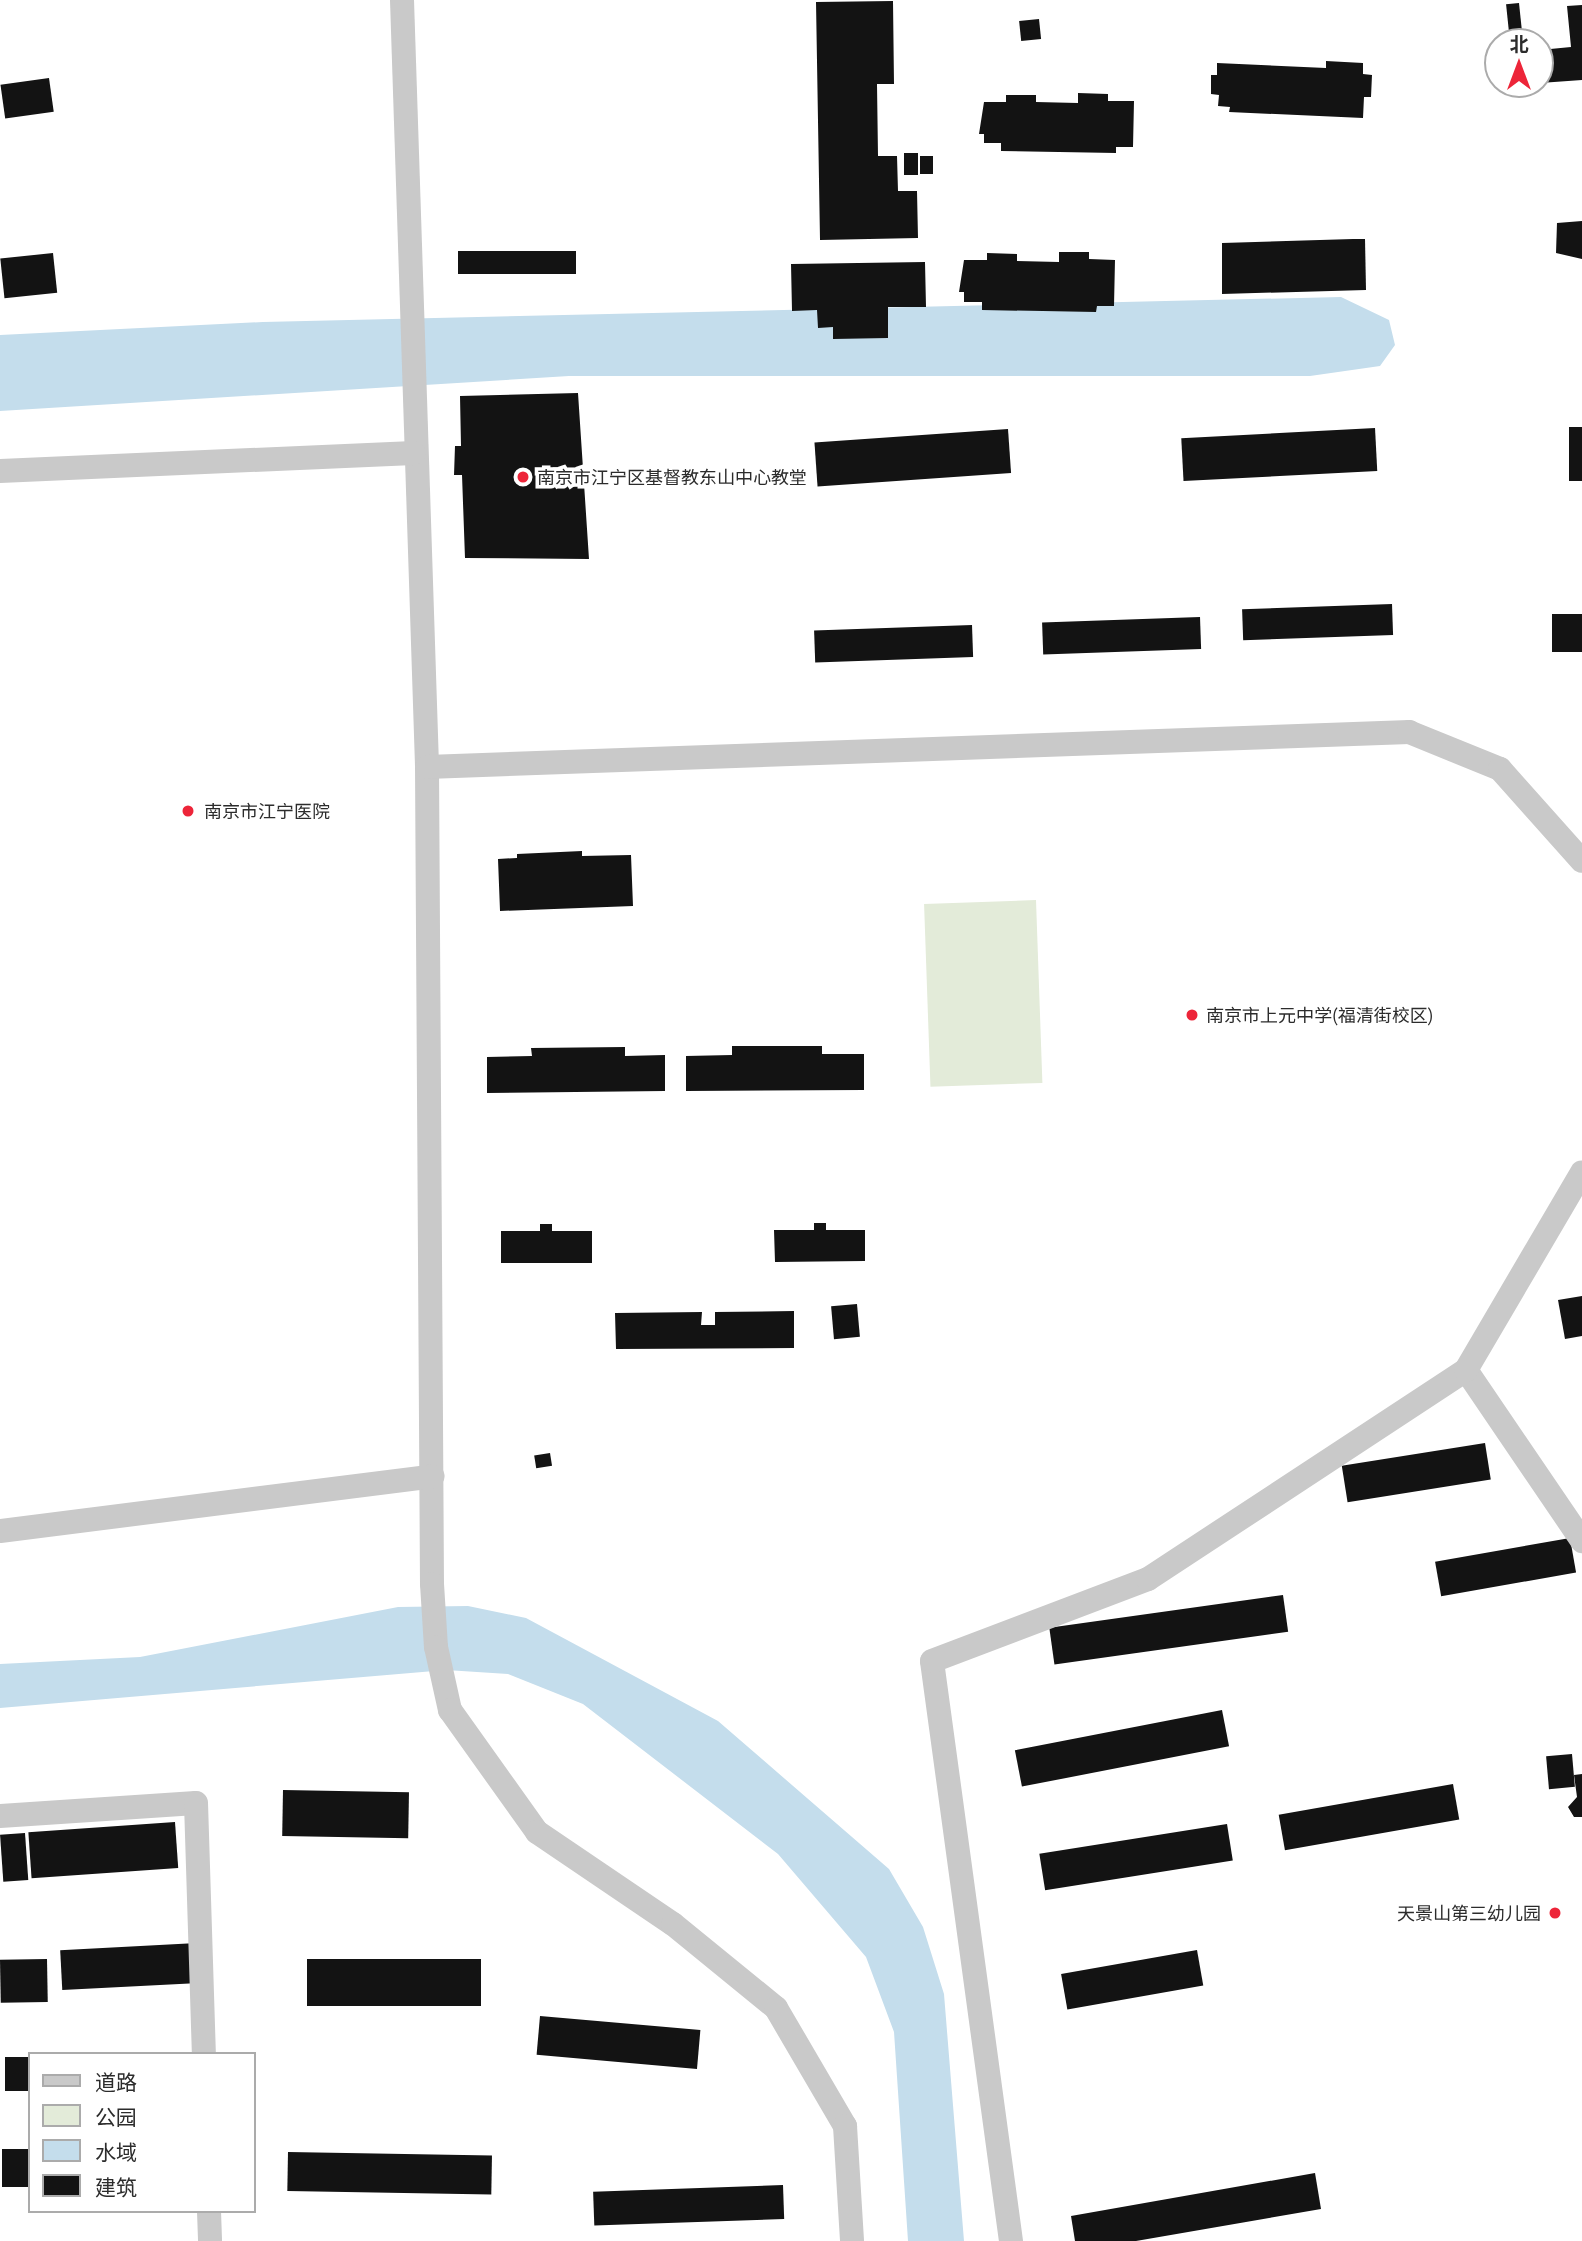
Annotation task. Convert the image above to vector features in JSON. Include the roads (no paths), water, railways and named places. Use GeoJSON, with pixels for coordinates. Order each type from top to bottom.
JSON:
{"type":"FeatureCollection","features":[{"type":"Feature","properties":{"kind":"street"},"geometry":{"type":"LineString","coordinates":[[402,0],[414,453],[427,767],[432,1584],[436,1647],[450,1710],[537,1832],[673,1924],[776,2008],[845,2126],[852,2241]]}},
{"type":"Feature","properties":{"kind":"street"},"geometry":{"type":"LineString","coordinates":[[0,471],[414,453]]}},
{"type":"Feature","properties":{"kind":"street"},"geometry":{"type":"LineString","coordinates":[[427,767],[1409,732],[1500,769],[1582,861]]}},
{"type":"Feature","properties":{"kind":"street"},"geometry":{"type":"LineString","coordinates":[[1011,2241],[932,1661],[1148,1579],[1466,1370],[1582,1172]]}},
{"type":"Feature","properties":{"kind":"street"},"geometry":{"type":"LineString","coordinates":[[1466,1370],[1582,1541]]}},
{"type":"Feature","properties":{"kind":"street"},"geometry":{"type":"LineString","coordinates":[[0,1531],[433,1476]]}},
{"type":"Feature","properties":{"kind":"street"},"geometry":{"type":"LineString","coordinates":[[0,1816],[196,1803],[204,2052]]}},
{"type":"Feature","properties":{"kind":"street"},"geometry":{"type":"LineString","coordinates":[[209,2213],[210,2241]]}},
{"type":"Feature","properties":{"kind":"water"},"geometry":{"type":"Polygon","coordinates":[[[1341,297],[1389,320],[1395,345],[1380,366],[1310,376],[569,376],[0,411],[0,335],[263,322],[1341,297]]]}},
{"type":"Feature","properties":{"kind":"water"},"geometry":{"type":"Polygon","coordinates":[[[468,1606],[526,1618],[718,1721],[889,1869],[923,1927],[944,1994],[964,2241],[908,2241],[894,2032],[866,1957],[778,1854],[583,1704],[508,1674],[446,1670],[0,1708],[0,1664],[140,1657],[398,1607],[468,1606]]]}},
{"type":"Feature","properties":{"kind":"place","name":"南京市江宁区基督教东山中心教堂"},"geometry":{"type":"Point","coordinates":[523,477]}},
{"type":"Feature","properties":{"kind":"place","name":"南京市江宁医院"},"geometry":{"type":"Point","coordinates":[188,811]}},
{"type":"Feature","properties":{"kind":"place","name":"南京市上元中学(福清街校区)"},"geometry":{"type":"Point","coordinates":[1192,1015]}},
{"type":"Feature","properties":{"kind":"place","name":"天景山第三幼儿园"},"geometry":{"type":"Point","coordinates":[1555,1913]}}]}
